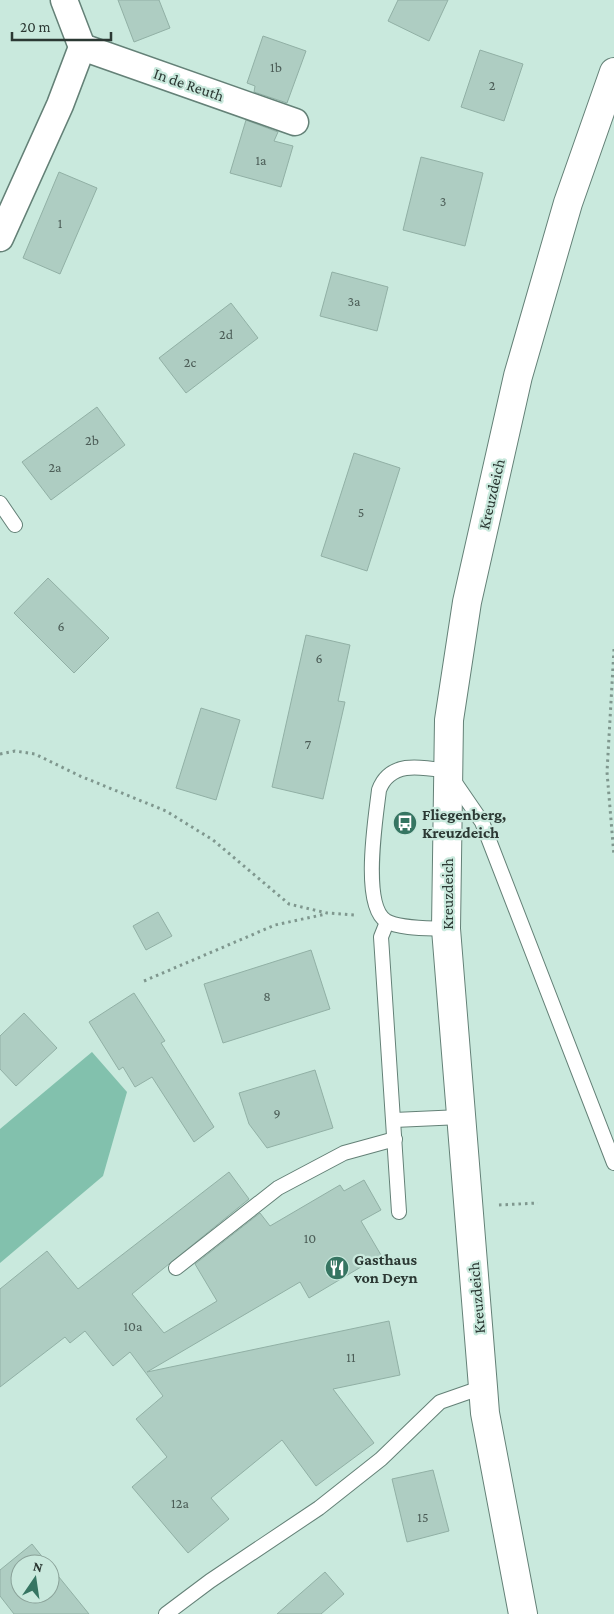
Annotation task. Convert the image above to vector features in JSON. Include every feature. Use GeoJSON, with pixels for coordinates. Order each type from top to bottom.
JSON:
{"type":"FeatureCollection","features":[{"type":"Feature","properties":{"kind":"street"},"geometry":{"type":"LineString","coordinates":[[0,238],[60,105],[82,47],[64,0]]}},
{"type":"Feature","properties":{"kind":"street","name":"In de Reuth"},"geometry":{"type":"LineString","coordinates":[[82,47],[295,122]]}},
{"type":"Feature","properties":{"kind":"street","name":"Kreuzdeich"},"geometry":{"type":"LineString","coordinates":[[523,1614],[485,1413],[468,1208],[446,929],[446,771],[449,720],[467,602],[518,376],[568,203],[614,72]]}},
{"type":"Feature","properties":{"kind":"lane"},"geometry":{"type":"LineString","coordinates":[[0,503],[15,525]]}},
{"type":"Feature","properties":{"kind":"lane"},"geometry":{"type":"LineString","coordinates":[[399,1212],[381,937],[383,919],[373,898],[372,850],[382,783],[391,773],[411,766],[446,771],[482,822],[614,1163]]}},
{"type":"Feature","properties":{"kind":"lane"},"geometry":{"type":"LineString","coordinates":[[383,919],[414,927],[446,929]]}},
{"type":"Feature","properties":{"kind":"lane"},"geometry":{"type":"LineString","coordinates":[[394,1120],[461,1117]]}},
{"type":"Feature","properties":{"kind":"lane"},"geometry":{"type":"LineString","coordinates":[[176,1268],[278,1188],[344,1153],[395,1139]]}},
{"type":"Feature","properties":{"kind":"lane"},"geometry":{"type":"LineString","coordinates":[[166,1614],[210,1581],[334,1496],[381,1459],[440,1402],[483,1387]]}},
{"type":"Feature","properties":{"kind":"path"},"geometry":{"type":"LineString","coordinates":[[614,649],[607,772],[614,856]]}},
{"type":"Feature","properties":{"kind":"path"},"geometry":{"type":"LineString","coordinates":[[0,754],[15,751],[35,754],[80,776],[166,811],[213,840],[289,904],[326,914],[383,919]]}},
{"type":"Feature","properties":{"kind":"path"},"geometry":{"type":"LineString","coordinates":[[144,981],[275,925],[326,914]]}},
{"type":"Feature","properties":{"kind":"path"},"geometry":{"type":"LineString","coordinates":[[468,1208],[538,1203]]}},
{"type":"Feature","properties":{"kind":"green space"},"geometry":{"type":"Polygon","coordinates":[[[92,1052],[127,1092],[103,1176],[0,1263],[0,1129],[92,1052]]]}},
{"type":"Feature","properties":{"kind":"building"},"geometry":{"type":"Polygon","coordinates":[[[118,0],[159,0],[170,28],[134,42],[118,0]]]}},
{"type":"Feature","properties":{"kind":"building"},"geometry":{"type":"Polygon","coordinates":[[[398,0],[448,0],[429,41],[388,21],[398,0]]]}},
{"type":"Feature","properties":{"kind":"building"},"geometry":{"type":"Polygon","coordinates":[[[263,36],[306,51],[287,103],[254,92],[255,86],[247,83],[263,36]]]}},
{"type":"Feature","properties":{"kind":"building"},"geometry":{"type":"Polygon","coordinates":[[[480,50],[523,64],[504,121],[461,107],[480,50]]]}},
{"type":"Feature","properties":{"kind":"building"},"geometry":{"type":"Polygon","coordinates":[[[246,120],[278,132],[274,141],[293,146],[281,187],[230,173],[246,120]]]}},
{"type":"Feature","properties":{"kind":"building"},"geometry":{"type":"Polygon","coordinates":[[[421,157],[483,173],[465,246],[403,230],[421,157]]]}},
{"type":"Feature","properties":{"kind":"building"},"geometry":{"type":"Polygon","coordinates":[[[59,172],[97,188],[60,274],[23,258],[59,172]]]}},
{"type":"Feature","properties":{"kind":"building"},"geometry":{"type":"Polygon","coordinates":[[[332,272],[388,287],[377,331],[320,316],[332,272]]]}},
{"type":"Feature","properties":{"kind":"building"},"geometry":{"type":"Polygon","coordinates":[[[231,303],[258,338],[186,393],[159,358],[231,303]]]}},
{"type":"Feature","properties":{"kind":"building"},"geometry":{"type":"Polygon","coordinates":[[[97,407],[125,445],[51,500],[22,462],[97,407]]]}},
{"type":"Feature","properties":{"kind":"building"},"geometry":{"type":"Polygon","coordinates":[[[354,453],[400,468],[367,571],[321,556],[354,453]]]}},
{"type":"Feature","properties":{"kind":"building"},"geometry":{"type":"Polygon","coordinates":[[[48,578],[109,638],[74,673],[14,613],[48,578]]]}},
{"type":"Feature","properties":{"kind":"building"},"geometry":{"type":"Polygon","coordinates":[[[306,635],[350,645],[338,701],[345,702],[323,799],[272,787],[306,635]]]}},
{"type":"Feature","properties":{"kind":"building"},"geometry":{"type":"Polygon","coordinates":[[[201,708],[240,720],[216,800],[176,788],[201,708]]]}},
{"type":"Feature","properties":{"kind":"building"},"geometry":{"type":"Polygon","coordinates":[[[158,912],[172,936],[146,950],[133,926],[158,912]]]}},
{"type":"Feature","properties":{"kind":"building"},"geometry":{"type":"Polygon","coordinates":[[[311,950],[330,1009],[223,1043],[204,984],[311,950]]]}},
{"type":"Feature","properties":{"kind":"building"},"geometry":{"type":"Polygon","coordinates":[[[134,993],[165,1041],[161,1043],[214,1127],[194,1142],[152,1077],[135,1087],[123,1067],[119,1070],[89,1022],[134,993]]]}},
{"type":"Feature","properties":{"kind":"building"},"geometry":{"type":"Polygon","coordinates":[[[24,1013],[57,1048],[16,1086],[0,1069],[0,1036],[24,1013]]]}},
{"type":"Feature","properties":{"kind":"building"},"geometry":{"type":"Polygon","coordinates":[[[315,1070],[333,1128],[267,1148],[249,1124],[239,1093],[315,1070]]]}},
{"type":"Feature","properties":{"kind":"building"},"geometry":{"type":"Polygon","coordinates":[[[229,1172],[249,1199],[132,1294],[164,1333],[217,1301],[195,1264],[260,1213],[270,1226],[340,1185],[344,1191],[364,1180],[381,1210],[361,1221],[381,1255],[309,1298],[300,1282],[147,1372],[389,1321],[400,1375],[333,1389],[374,1443],[316,1486],[282,1440],[211,1498],[229,1519],[188,1553],[132,1487],[167,1457],[136,1419],[163,1396],[130,1352],[113,1366],[85,1331],[70,1343],[65,1337],[0,1387],[0,1289],[47,1251],[78,1289],[229,1172]]]}},
{"type":"Feature","properties":{"kind":"building"},"geometry":{"type":"Polygon","coordinates":[[[433,1470],[449,1531],[407,1542],[392,1479],[433,1470]]]}},
{"type":"Feature","properties":{"kind":"building"},"geometry":{"type":"Polygon","coordinates":[[[32,1544],[40,1554],[20,1554],[32,1544]]]}},
{"type":"Feature","properties":{"kind":"building"},"geometry":{"type":"Polygon","coordinates":[[[10,1562],[10,1604],[60,1604],[60,1578],[89,1614],[14,1614],[0,1596],[0,1570],[10,1562]]]}},
{"type":"Feature","properties":{"kind":"building"},"geometry":{"type":"Polygon","coordinates":[[[325,1572],[344,1594],[321,1614],[277,1614],[325,1572]]]}},
{"type":"Feature","properties":{"kind":"place","name":"Fliegenberg, Kreuzdeich"},"geometry":{"type":"Point","coordinates":[405,823]}},
{"type":"Feature","properties":{"kind":"place","name":"Gasthaus von Deyn"},"geometry":{"type":"Point","coordinates":[337,1268]}}]}
